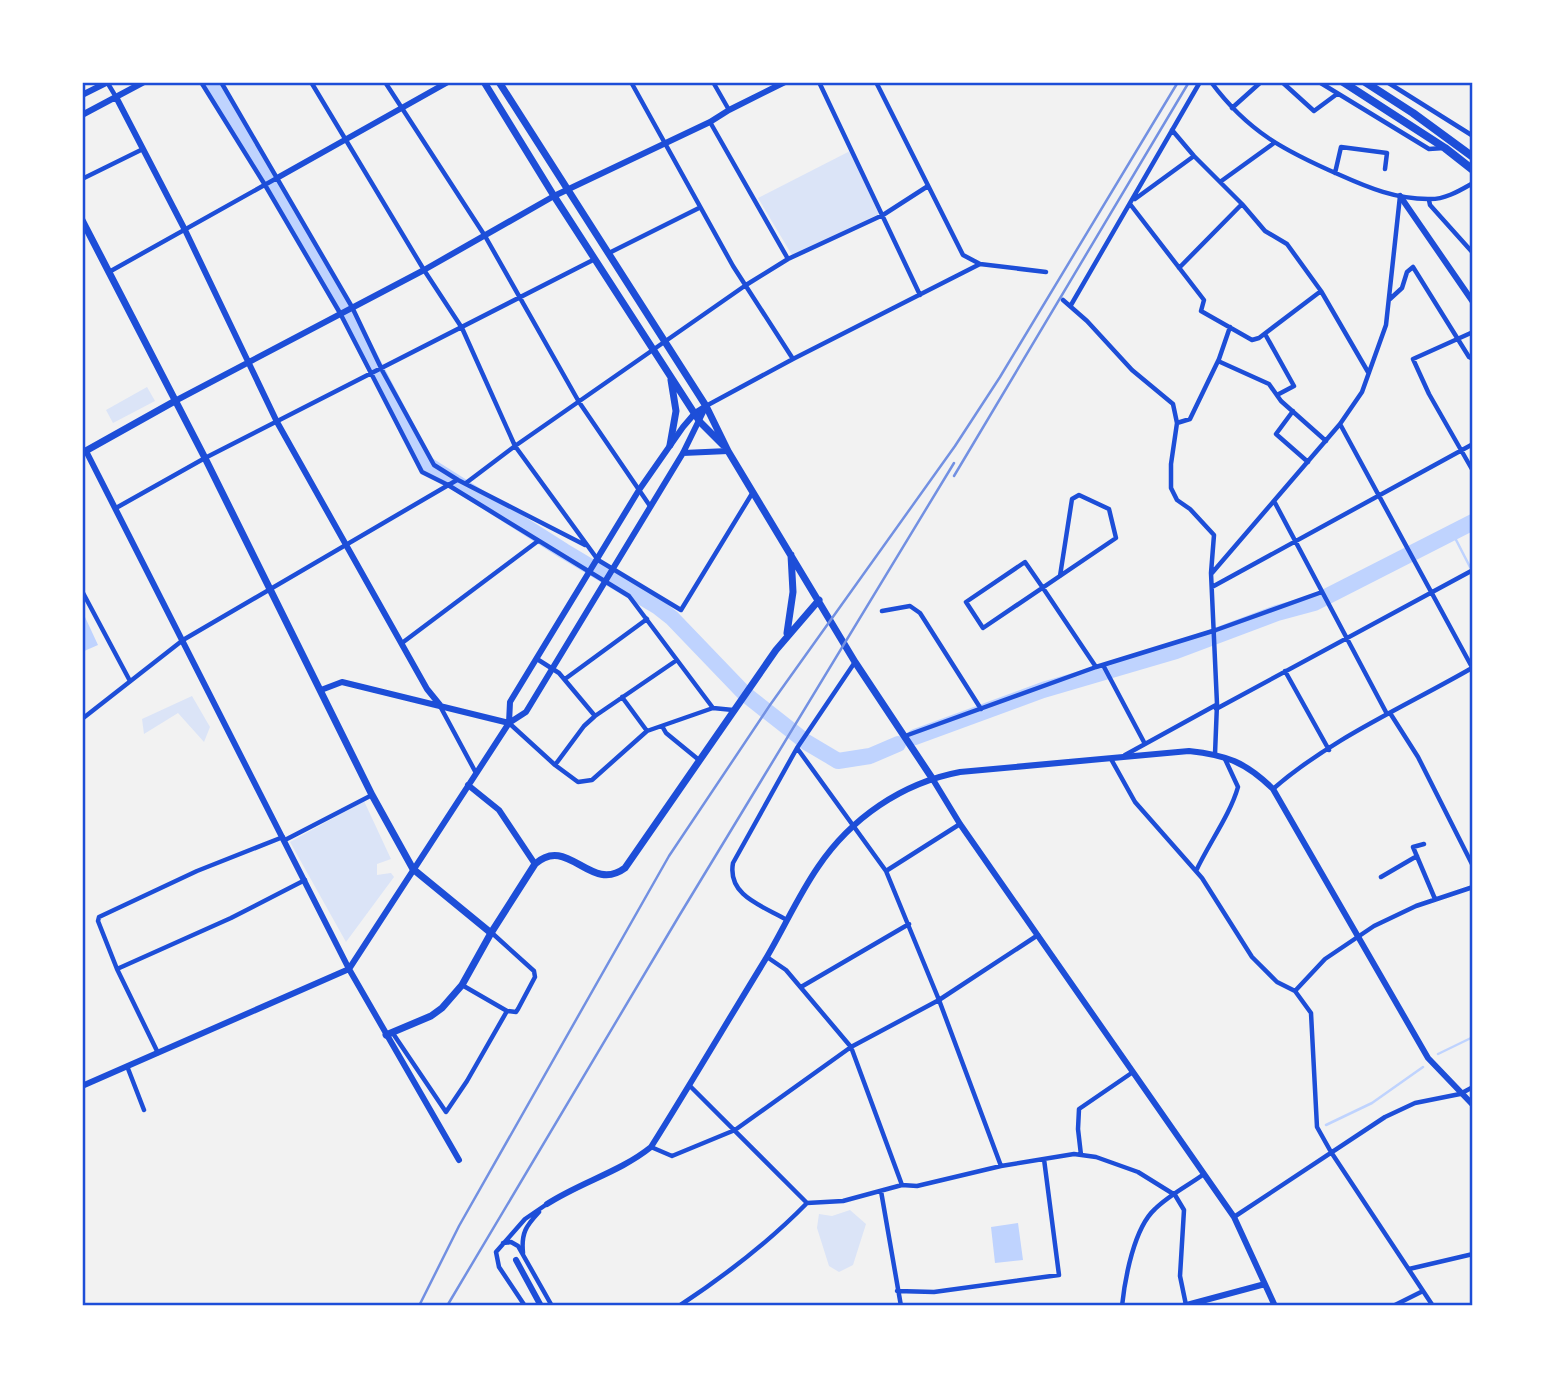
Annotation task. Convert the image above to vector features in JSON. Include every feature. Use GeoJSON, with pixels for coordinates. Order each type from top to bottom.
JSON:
{"type":"FeatureCollection","features":[{"type":"Feature","properties":{"kind":"highway"},"geometry":{"type":"LineString","coordinates":[[1342,82],[1445,148],[1473,170]]}},
{"type":"Feature","properties":{"kind":"highway"},"geometry":{"type":"LineString","coordinates":[[1365,82],[1473,157]]}},
{"type":"Feature","properties":{"kind":"main road"},"geometry":{"type":"LineString","coordinates":[[484,82],[554,197],[700,422],[728,451]]}},
{"type":"Feature","properties":{"kind":"main road"},"geometry":{"type":"LineString","coordinates":[[499,82],[706,406],[728,451],[855,662],[932,778]]}},
{"type":"Feature","properties":{"kind":"main road"},"geometry":{"type":"LineString","coordinates":[[82,220],[205,458],[372,795],[413,869],[491,933]]}},
{"type":"Feature","properties":{"kind":"main road"},"geometry":{"type":"LineString","coordinates":[[669,373],[676,411],[670,445]]}},
{"type":"Feature","properties":{"kind":"main road"},"geometry":{"type":"LineString","coordinates":[[83,450],[175,401]]}},
{"type":"Feature","properties":{"kind":"main road"},"geometry":{"type":"LineString","coordinates":[[786,637],[792,613],[791,553]]}},
{"type":"Feature","properties":{"kind":"main road"},"geometry":{"type":"LineString","coordinates":[[389,1033],[431,1016],[442,1008],[462,985],[491,933],[535,864],[544,856],[558,854],[592,872],[606,876],[615,876],[632,860],[735,707],[786,637],[819,600]]}},
{"type":"Feature","properties":{"kind":"street"},"geometry":{"type":"LineString","coordinates":[[82,95],[107,82],[116,97],[186,230],[250,360],[277,422],[427,689],[440,705],[476,773]]}},
{"type":"Feature","properties":{"kind":"street"},"geometry":{"type":"LineString","coordinates":[[82,115],[144,82]]}},
{"type":"Feature","properties":{"kind":"street"},"geometry":{"type":"LineString","coordinates":[[201,82],[340,313],[422,472],[448,485],[629,596],[713,708]]}},
{"type":"Feature","properties":{"kind":"street"},"geometry":{"type":"LineString","coordinates":[[220,82],[352,307],[381,368],[434,465],[586,545]]}},
{"type":"Feature","properties":{"kind":"street"},"geometry":{"type":"LineString","coordinates":[[311,82],[462,328],[514,446],[598,560],[681,610],[753,492]]}},
{"type":"Feature","properties":{"kind":"street"},"geometry":{"type":"LineString","coordinates":[[385,82],[485,236],[579,402],[650,506]]}},
{"type":"Feature","properties":{"kind":"street"},"geometry":{"type":"LineString","coordinates":[[110,272],[448,82]]}},
{"type":"Feature","properties":{"kind":"street"},"geometry":{"type":"LineString","coordinates":[[631,82],[699,208],[793,359]]}},
{"type":"Feature","properties":{"kind":"street"},"geometry":{"type":"LineString","coordinates":[[713,82],[729,110]]}},
{"type":"Feature","properties":{"kind":"street"},"geometry":{"type":"LineString","coordinates":[[175,401],[424,270],[554,197],[786,82]]}},
{"type":"Feature","properties":{"kind":"street"},"geometry":{"type":"LineString","coordinates":[[819,82],[920,295]]}},
{"type":"Feature","properties":{"kind":"street"},"geometry":{"type":"LineString","coordinates":[[876,82],[963,255],[980,264],[1046,272]]}},
{"type":"Feature","properties":{"kind":"street"},"geometry":{"type":"LineString","coordinates":[[1071,305],[1200,82]]}},
{"type":"Feature","properties":{"kind":"street"},"geometry":{"type":"LineString","coordinates":[[1211,82],[1232,108],[1274,143],[1290,153],[1382,194],[1429,200],[1447,196],[1473,183]]}},
{"type":"Feature","properties":{"kind":"street"},"geometry":{"type":"LineString","coordinates":[[1232,108],[1261,82]]}},
{"type":"Feature","properties":{"kind":"street"},"geometry":{"type":"LineString","coordinates":[[1282,82],[1314,111],[1337,94]]}},
{"type":"Feature","properties":{"kind":"street"},"geometry":{"type":"LineString","coordinates":[[1319,82],[1429,149],[1445,148]]}},
{"type":"Feature","properties":{"kind":"street"},"geometry":{"type":"LineString","coordinates":[[1387,82],[1473,136]]}},
{"type":"Feature","properties":{"kind":"street"},"geometry":{"type":"LineString","coordinates":[[710,122],[789,259]]}},
{"type":"Feature","properties":{"kind":"street"},"geometry":{"type":"LineString","coordinates":[[1172,130],[1265,231],[1287,244],[1321,291],[1369,372]]}},
{"type":"Feature","properties":{"kind":"street"},"geometry":{"type":"LineString","coordinates":[[1220,182],[1274,143]]}},
{"type":"Feature","properties":{"kind":"street"},"geometry":{"type":"LineString","coordinates":[[1335,173],[1341,147],[1387,153],[1385,169]]}},
{"type":"Feature","properties":{"kind":"street"},"geometry":{"type":"LineString","coordinates":[[82,179],[143,149]]}},
{"type":"Feature","properties":{"kind":"street"},"geometry":{"type":"LineString","coordinates":[[1131,203],[1194,156]]}},
{"type":"Feature","properties":{"kind":"street"},"geometry":{"type":"LineString","coordinates":[[466,483],[514,446],[746,285],[789,259],[883,215],[928,186]]}},
{"type":"Feature","properties":{"kind":"street"},"geometry":{"type":"LineString","coordinates":[[1211,573],[1326,441],[1362,392],[1386,325],[1400,196]]}},
{"type":"Feature","properties":{"kind":"street"},"geometry":{"type":"LineString","coordinates":[[1400,196],[1473,302]]}},
{"type":"Feature","properties":{"kind":"street"},"geometry":{"type":"LineString","coordinates":[[1429,200],[1430,205],[1473,253]]}},
{"type":"Feature","properties":{"kind":"street"},"geometry":{"type":"LineString","coordinates":[[1131,203],[1204,300],[1201,311],[1252,340],[1265,334],[1321,291]]}},
{"type":"Feature","properties":{"kind":"street"},"geometry":{"type":"LineString","coordinates":[[1178,268],[1242,204]]}},
{"type":"Feature","properties":{"kind":"street"},"geometry":{"type":"LineString","coordinates":[[608,254],[699,208]]}},
{"type":"Feature","properties":{"kind":"street"},"geometry":{"type":"LineString","coordinates":[[116,508],[205,458],[596,259]]}},
{"type":"Feature","properties":{"kind":"street"},"geometry":{"type":"LineString","coordinates":[[509,723],[510,702],[639,490],[695,413],[793,359],[980,264]]}},
{"type":"Feature","properties":{"kind":"street"},"geometry":{"type":"LineString","coordinates":[[1389,299],[1402,288],[1407,272],[1413,267],[1469,357],[1473,359]]}},
{"type":"Feature","properties":{"kind":"street"},"geometry":{"type":"LineString","coordinates":[[1063,300],[1071,305],[1132,370],[1173,404],[1177,423],[1171,464],[1171,488],[1177,500],[1190,509],[1214,535],[1211,573],[1216,630],[1215,754]]}},
{"type":"Feature","properties":{"kind":"street"},"geometry":{"type":"LineString","coordinates":[[1177,423],[1190,419],[1218,362],[1230,327]]}},
{"type":"Feature","properties":{"kind":"street"},"geometry":{"type":"LineString","coordinates":[[1473,332],[1413,359],[1429,394],[1473,471]]}},
{"type":"Feature","properties":{"kind":"street"},"geometry":{"type":"LineString","coordinates":[[1265,334],[1294,386],[1277,395]]}},
{"type":"Feature","properties":{"kind":"street"},"geometry":{"type":"LineString","coordinates":[[1218,362],[1269,384],[1277,395],[1326,441]]}},
{"type":"Feature","properties":{"kind":"street"},"geometry":{"type":"LineString","coordinates":[[82,1086],[349,970],[509,723],[526,712],[683,453],[706,406]]}},
{"type":"Feature","properties":{"kind":"street"},"geometry":{"type":"LineString","coordinates":[[1293,411],[1276,433],[1308,462]]}},
{"type":"Feature","properties":{"kind":"street"},"geometry":{"type":"LineString","coordinates":[[1273,789],[1329,750],[1473,668],[1340,424]]}},
{"type":"Feature","properties":{"kind":"street"},"geometry":{"type":"LineString","coordinates":[[1212,587],[1473,444]]}},
{"type":"Feature","properties":{"kind":"street"},"geometry":{"type":"LineString","coordinates":[[83,450],[116,508],[349,970],[389,1033],[446,1112],[507,1011]]}},
{"type":"Feature","properties":{"kind":"street"},"geometry":{"type":"LineString","coordinates":[[683,453],[728,451]]}},
{"type":"Feature","properties":{"kind":"street"},"geometry":{"type":"LineString","coordinates":[[82,719],[183,640],[458,480]]}},
{"type":"Feature","properties":{"kind":"street"},"geometry":{"type":"LineString","coordinates":[[1060,576],[1072,499],[1079,495],[1109,509],[1116,538],[1043,588],[983,628],[966,602],[1025,562],[1043,588],[1096,667]]}},
{"type":"Feature","properties":{"kind":"street"},"geometry":{"type":"LineString","coordinates":[[1274,502],[1389,714],[1418,757],[1473,866]]}},
{"type":"Feature","properties":{"kind":"street"},"geometry":{"type":"LineString","coordinates":[[402,643],[538,541]]}},
{"type":"Feature","properties":{"kind":"street"},"geometry":{"type":"LineString","coordinates":[[1122,757],[1473,570]]}},
{"type":"Feature","properties":{"kind":"street"},"geometry":{"type":"LineString","coordinates":[[82,591],[130,681]]}},
{"type":"Feature","properties":{"kind":"street"},"geometry":{"type":"LineString","coordinates":[[904,737],[1096,667],[1216,630],[1322,592]]}},
{"type":"Feature","properties":{"kind":"street"},"geometry":{"type":"LineString","coordinates":[[882,611],[911,606],[920,613],[981,709]]}},
{"type":"Feature","properties":{"kind":"street"},"geometry":{"type":"LineString","coordinates":[[565,679],[647,619]]}},
{"type":"Feature","properties":{"kind":"street"},"geometry":{"type":"LineString","coordinates":[[537,659],[565,679],[595,716]]}},
{"type":"Feature","properties":{"kind":"street"},"geometry":{"type":"LineString","coordinates":[[555,765],[584,726],[595,716],[677,660]]}},
{"type":"Feature","properties":{"kind":"street"},"geometry":{"type":"LineString","coordinates":[[788,920],[739,893],[731,873],[733,863],[797,748],[855,662]]}},
{"type":"Feature","properties":{"kind":"street"},"geometry":{"type":"LineString","coordinates":[[1103,665],[1145,744]]}},
{"type":"Feature","properties":{"kind":"street"},"geometry":{"type":"LineString","coordinates":[[1284,671],[1329,750]]}},
{"type":"Feature","properties":{"kind":"street"},"geometry":{"type":"LineString","coordinates":[[321,690],[342,682],[509,723],[555,765],[579,782],[592,780],[647,731],[713,708],[735,707]]}},
{"type":"Feature","properties":{"kind":"street"},"geometry":{"type":"LineString","coordinates":[[622,697],[647,731]]}},
{"type":"Feature","properties":{"kind":"street"},"geometry":{"type":"LineString","coordinates":[[662,726],[666,733],[699,761]]}},
{"type":"Feature","properties":{"kind":"street"},"geometry":{"type":"LineString","coordinates":[[797,748],[886,872],[939,1000],[1000,1166]]}},
{"type":"Feature","properties":{"kind":"street"},"geometry":{"type":"LineString","coordinates":[[524,1306],[499,1268],[496,1252],[503,1243],[525,1219],[565,1192],[635,1160],[651,1147],[767,957],[817,868],[833,846],[853,826],[889,798],[932,778],[960,772],[1189,751],[1215,754],[1246,765],[1273,789],[1428,1058],[1473,1105]]}},
{"type":"Feature","properties":{"kind":"street"},"geometry":{"type":"LineString","coordinates":[[1196,871],[1233,803],[1238,787],[1224,757]]}},
{"type":"Feature","properties":{"kind":"street"},"geometry":{"type":"LineString","coordinates":[[1111,758],[1135,802],[1196,871],[1237,929],[1252,957],[1277,982],[1295,991],[1311,1013],[1317,1127],[1433,1306]]}},
{"type":"Feature","properties":{"kind":"street"},"geometry":{"type":"LineString","coordinates":[[932,778],[960,824],[1234,1217],[1275,1306]]}},
{"type":"Feature","properties":{"kind":"street"},"geometry":{"type":"LineString","coordinates":[[468,785],[499,810],[535,864]]}},
{"type":"Feature","properties":{"kind":"street"},"geometry":{"type":"LineString","coordinates":[[158,1053],[117,969],[98,921],[102,914],[197,871],[284,839],[372,795]]}},
{"type":"Feature","properties":{"kind":"street"},"geometry":{"type":"LineString","coordinates":[[886,872],[960,824]]}},
{"type":"Feature","properties":{"kind":"street"},"geometry":{"type":"LineString","coordinates":[[1424,844],[1413,847],[1435,899]]}},
{"type":"Feature","properties":{"kind":"street"},"geometry":{"type":"LineString","coordinates":[[1381,877],[1417,856]]}},
{"type":"Feature","properties":{"kind":"street"},"geometry":{"type":"LineString","coordinates":[[117,969],[305,880]]}},
{"type":"Feature","properties":{"kind":"street"},"geometry":{"type":"LineString","coordinates":[[1295,991],[1325,959],[1374,926],[1435,899],[1473,887]]}},
{"type":"Feature","properties":{"kind":"street"},"geometry":{"type":"LineString","coordinates":[[801,987],[909,924]]}},
{"type":"Feature","properties":{"kind":"street"},"geometry":{"type":"LineString","coordinates":[[462,985],[507,1011],[516,1012],[536,977],[534,971],[491,933]]}},
{"type":"Feature","properties":{"kind":"street"},"geometry":{"type":"LineString","coordinates":[[651,1147],[672,1156],[735,1130],[851,1047],[939,1000],[1038,935]]}},
{"type":"Feature","properties":{"kind":"street"},"geometry":{"type":"LineString","coordinates":[[767,957],[786,970],[851,1047],[902,1185]]}},
{"type":"Feature","properties":{"kind":"street"},"geometry":{"type":"LineString","coordinates":[[389,1033],[459,1160]]}},
{"type":"Feature","properties":{"kind":"street"},"geometry":{"type":"LineString","coordinates":[[127,1066],[144,1110]]}},
{"type":"Feature","properties":{"kind":"street"},"geometry":{"type":"LineString","coordinates":[[1082,1155],[1078,1129],[1079,1109],[1133,1072]]}},
{"type":"Feature","properties":{"kind":"street"},"geometry":{"type":"LineString","coordinates":[[690,1086],[807,1203]]}},
{"type":"Feature","properties":{"kind":"street"},"geometry":{"type":"LineString","coordinates":[[1234,1217],[1385,1117],[1415,1103],[1460,1094],[1473,1087]]}},
{"type":"Feature","properties":{"kind":"street"},"geometry":{"type":"LineString","coordinates":[[679,1306],[751,1255],[777,1234],[807,1203],[843,1201],[902,1185],[917,1186],[1000,1166],[1082,1155],[1138,1172],[1175,1195],[1184,1210],[1180,1276],[1184,1305],[1265,1284]]}},
{"type":"Feature","properties":{"kind":"street"},"geometry":{"type":"LineString","coordinates":[[897,1291],[934,1292],[1059,1275],[1044,1159]]}},
{"type":"Feature","properties":{"kind":"street"},"geometry":{"type":"LineString","coordinates":[[1122,1306],[1134,1249],[1145,1222],[1155,1208],[1205,1174]]}},
{"type":"Feature","properties":{"kind":"street"},"geometry":{"type":"LineString","coordinates":[[881,1191],[901,1306]]}},
{"type":"Feature","properties":{"kind":"street"},"geometry":{"type":"LineString","coordinates":[[524,1259],[521,1236],[526,1226],[547,1204]]}},
{"type":"Feature","properties":{"kind":"street"},"geometry":{"type":"LineString","coordinates":[[503,1243],[511,1242],[518,1246],[552,1306]]}},
{"type":"Feature","properties":{"kind":"street"},"geometry":{"type":"LineString","coordinates":[[1409,1269],[1473,1254]]}},
{"type":"Feature","properties":{"kind":"street"},"geometry":{"type":"LineString","coordinates":[[516,1260],[541,1306]]}},
{"type":"Feature","properties":{"kind":"street"},"geometry":{"type":"LineString","coordinates":[[1393,1306],[1423,1291]]}},
{"type":"Feature","properties":{"kind":"shaded area"},"geometry":{"type":"Polygon","coordinates":[[[850,151],[879,214],[792,255],[758,198],[850,151]]]}},
{"type":"Feature","properties":{"kind":"shaded area"},"geometry":{"type":"Polygon","coordinates":[[[147,387],[155,401],[113,423],[106,410],[147,387]]]}},
{"type":"Feature","properties":{"kind":"shaded area"},"geometry":{"type":"Polygon","coordinates":[[[192,696],[210,727],[204,742],[178,713],[144,734],[142,719],[192,696]]]}},
{"type":"Feature","properties":{"kind":"shaded area"},"geometry":{"type":"Polygon","coordinates":[[[364,801],[391,859],[377,864],[377,875],[391,873],[394,877],[346,942],[290,842],[364,801]]]}},
{"type":"Feature","properties":{"kind":"shaded area"},"geometry":{"type":"Polygon","coordinates":[[[850,1210],[866,1224],[853,1265],[839,1272],[829,1266],[817,1228],[819,1214],[832,1216],[850,1210]]]}},
{"type":"Feature","properties":{"kind":"water"},"geometry":{"type":"Polygon","coordinates":[[[85,617],[98,645],[82,652],[82,618],[85,617]]]}},
{"type":"Feature","properties":{"kind":"water"},"geometry":{"type":"Polygon","coordinates":[[[1018,1223],[1023,1260],[995,1263],[991,1227],[1018,1223]]]}},
{"type":"Feature","properties":{"kind":"waterway"},"geometry":{"type":"LineString","coordinates":[[209,82],[267,173],[352,323],[425,463],[658,607],[672,618],[745,694],[806,742],[838,761],[870,756],[898,744]]}},
{"type":"Feature","properties":{"kind":"waterway"},"geometry":{"type":"LineString","coordinates":[[915,737],[1043,690],[1176,651],[1277,613],[1314,603],[1473,522]]}},
{"type":"Feature","properties":{"kind":"waterway"},"geometry":{"type":"LineString","coordinates":[[1452,532],[1470,567]]}},
{"type":"Feature","properties":{"kind":"waterway"},"geometry":{"type":"LineString","coordinates":[[1438,1054],[1473,1037]]}},
{"type":"Feature","properties":{"kind":"waterway"},"geometry":{"type":"LineString","coordinates":[[1326,1125],[1372,1103],[1423,1067]]}},
{"type":"Feature","properties":{"kind":"railway"},"geometry":{"type":"LineString","coordinates":[[419,1306],[459,1226],[669,856],[770,705],[955,446],[1000,377],[1178,82]]}},
{"type":"Feature","properties":{"kind":"railway"},"geometry":{"type":"LineString","coordinates":[[954,476],[1189,82]]}},
{"type":"Feature","properties":{"kind":"railway"},"geometry":{"type":"LineString","coordinates":[[447,1306],[679,916],[954,463]]}}]}
